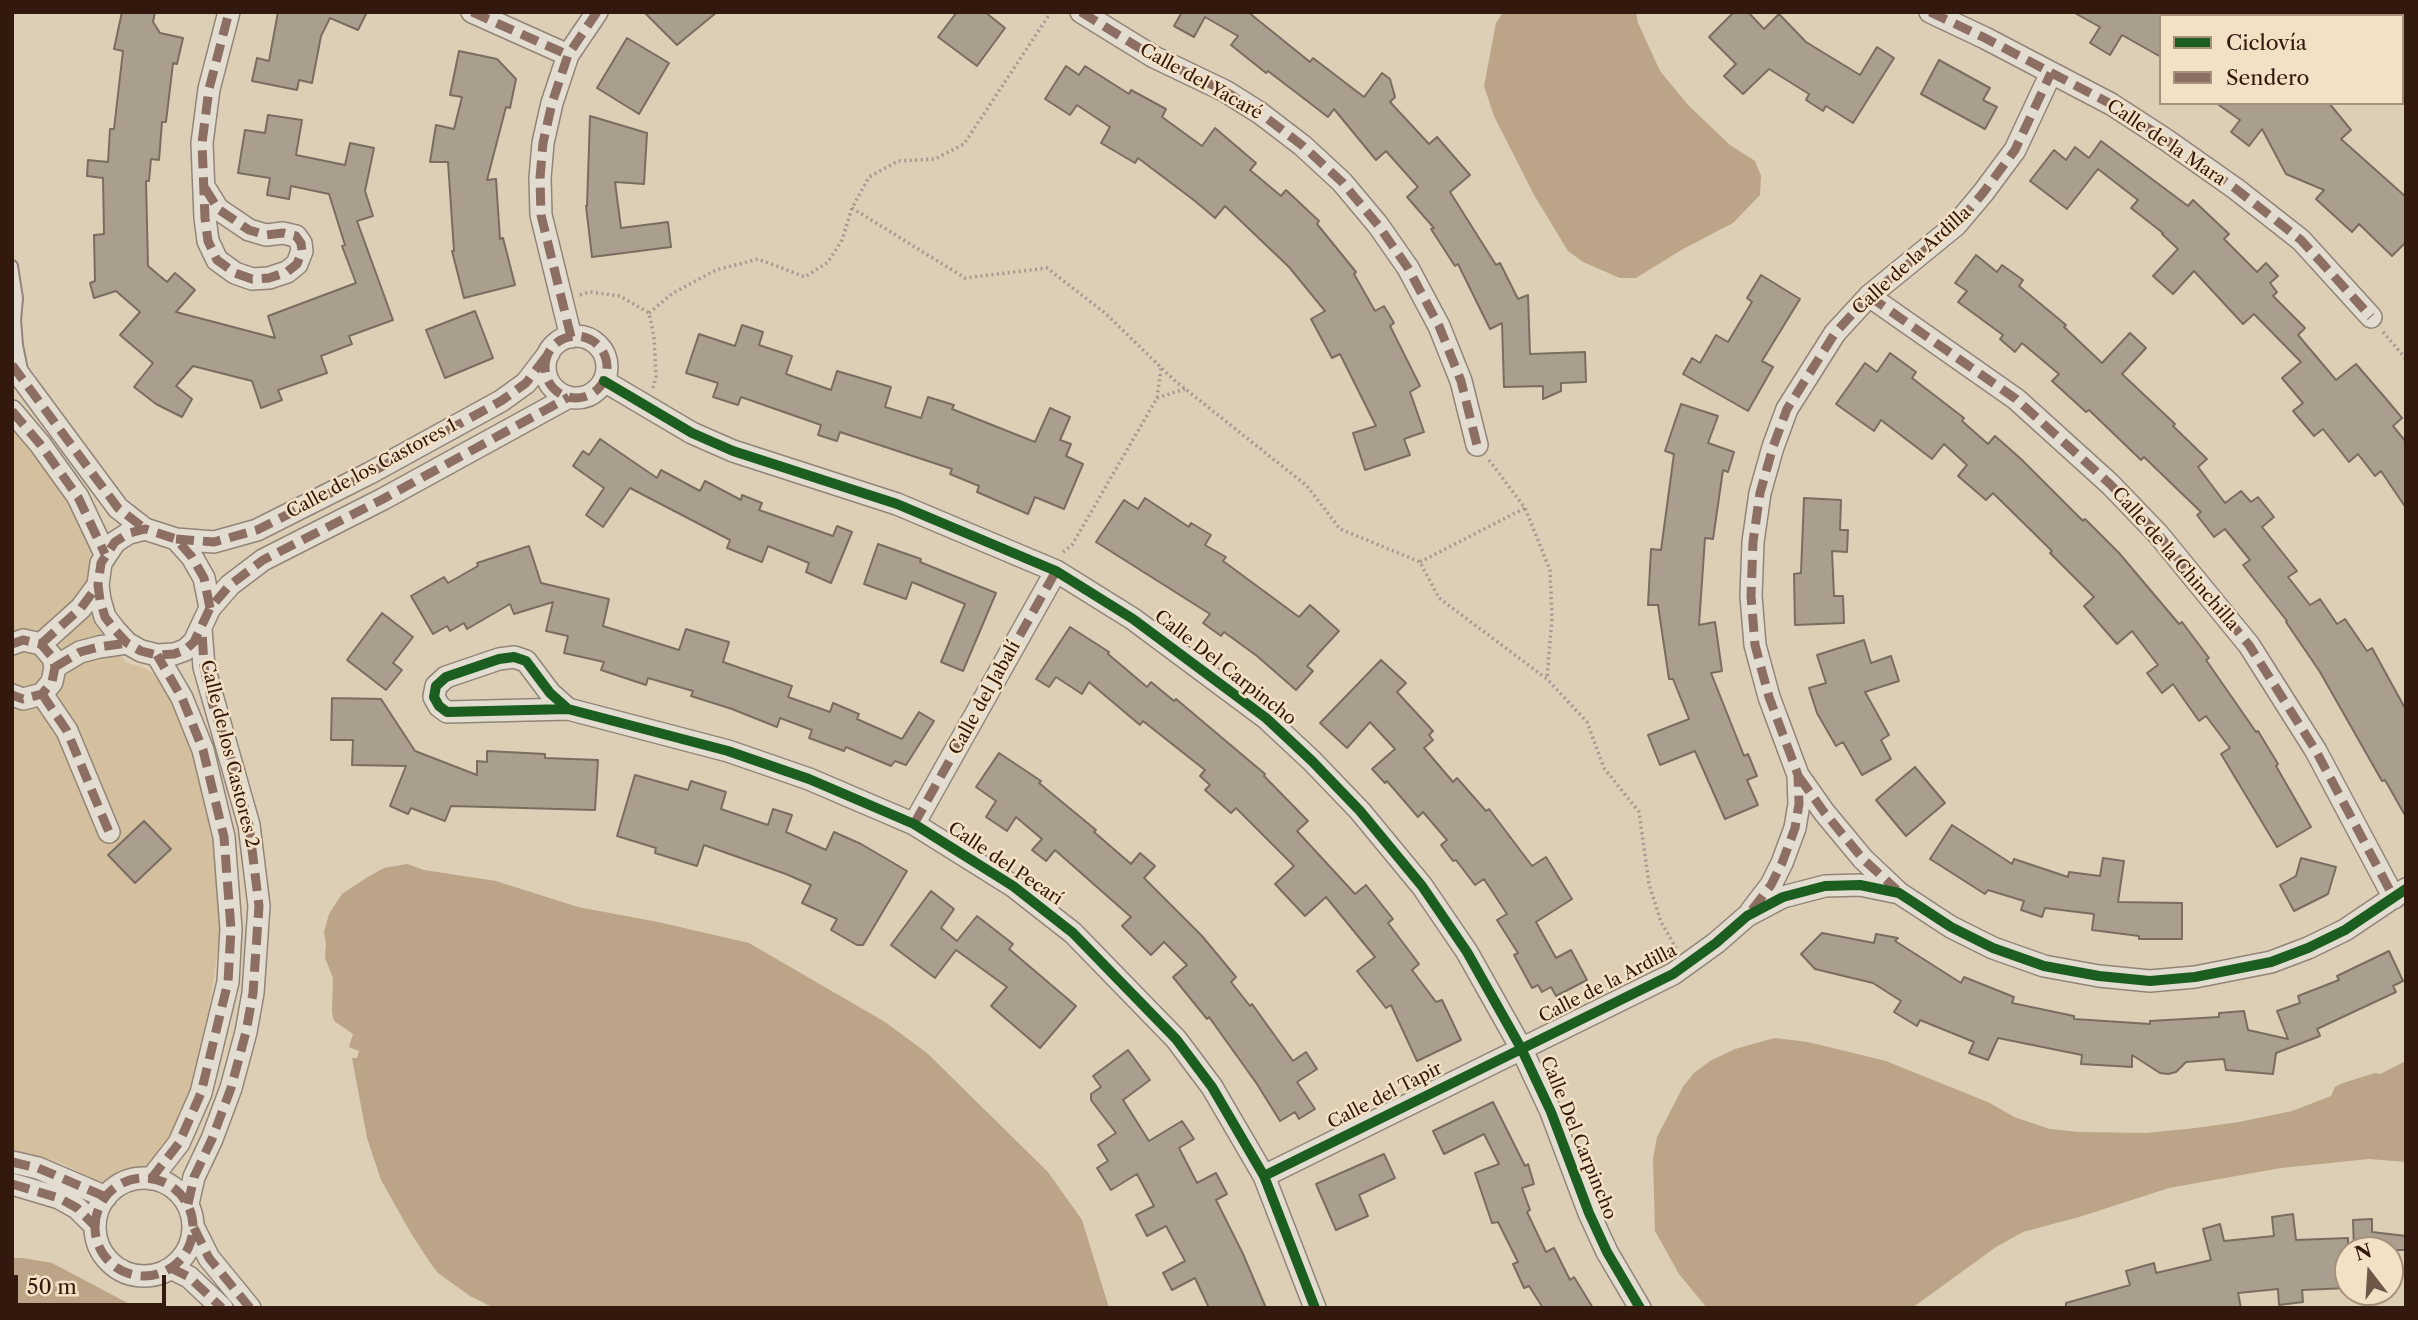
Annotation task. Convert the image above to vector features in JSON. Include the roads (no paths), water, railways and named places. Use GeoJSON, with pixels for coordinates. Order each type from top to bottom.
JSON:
{"type":"FeatureCollection","features":[{"type":"Feature","properties":{"kind":"street"},"geometry":{"type":"LineString","coordinates":[[205,188],[218,209],[248,230],[266,235],[284,233],[296,236],[302,251],[297,264],[287,272],[269,278],[252,279],[235,273],[217,260],[208,241],[202,143],[209,89],[229,12]]}},
{"type":"Feature","properties":{"kind":"street"},"geometry":{"type":"LineString","coordinates":[[472,12],[568,55]]}},
{"type":"Feature","properties":{"kind":"street"},"geometry":{"type":"LineString","coordinates":[[571,337],[541,215],[540,178],[543,143],[552,103],[568,55],[597,12]]}},
{"type":"Feature","properties":{"kind":"street","name":"Calle del Yacaré"},"geometry":{"type":"LineString","coordinates":[[1081,12],[1154,57],[1225,91],[1260,113],[1303,146],[1342,182],[1378,225],[1408,268],[1439,326],[1461,381],[1477,445]]}},
{"type":"Feature","properties":{"kind":"street","name":"Calle de la Mara"},"geometry":{"type":"LineString","coordinates":[[1930,12],[2111,104],[2235,189],[2301,240],[2371,317]]}},
{"type":"Feature","properties":{"kind":"street","name":"Calle de la Ardilla"},"geometry":{"type":"LineString","coordinates":[[2051,73],[2015,150],[1983,193],[1956,225],[1870,296],[1835,333],[1787,409],[1773,447],[1760,493],[1753,542],[1751,596],[1755,645],[1769,697],[1798,775],[1863,859],[1899,893],[1951,927],[1993,948],[2044,966],[2099,976],[2150,981],[2195,978],[2271,962],[2308,948],[2345,930],[2400,893]]}},
{"type":"Feature","properties":{"kind":"street","name":"Calle de la Chinchilla"},"geometry":{"type":"LineString","coordinates":[[1870,296],[2016,399],[2070,446],[2158,534],[2249,645],[2400,893]]}},
{"type":"Feature","properties":{"kind":"street"},"geometry":{"type":"LineString","coordinates":[[581,336],[598,345],[607,362],[604,382],[589,395],[569,397],[560,394],[548,380],[546,362],[549,353],[562,340],[571,337],[581,336]]}},
{"type":"Feature","properties":{"kind":"street","name":"Calle de los Castores 1"},"geometry":{"type":"LineString","coordinates":[[176,539],[214,542],[257,530],[370,473],[501,401],[526,383],[549,353]]}},
{"type":"Feature","properties":{"kind":"street"},"geometry":{"type":"LineString","coordinates":[[18,373],[118,508],[145,529],[176,539],[204,578],[210,608],[194,642],[185,650],[174,654],[157,655],[141,651],[127,643],[105,617],[98,585],[105,554],[115,542],[129,533],[145,529]]}},
{"type":"Feature","properties":{"kind":"street","name":"Calle Del Carpincho"},"geometry":{"type":"LineString","coordinates":[[604,382],[692,433],[733,451],[897,504],[1050,568],[1133,619],[1266,718],[1360,811],[1422,886],[1467,952],[1521,1048],[1551,1112],[1589,1213],[1607,1252],[1640,1308]]}},
{"type":"Feature","properties":{"kind":"street","name":"Calle de los Castores 1"},"geometry":{"type":"LineString","coordinates":[[210,608],[230,585],[263,560],[383,499],[569,397]]}},
{"type":"Feature","properties":{"kind":"street"},"geometry":{"type":"LineString","coordinates":[[15,415],[78,497],[105,554]]}},
{"type":"Feature","properties":{"kind":"street","name":"Calle del Jabalí"},"geometry":{"type":"LineString","coordinates":[[914,824],[1050,568]]}},
{"type":"Feature","properties":{"kind":"street"},"geometry":{"type":"LineString","coordinates":[[41,644],[81,608],[98,585]]}},
{"type":"Feature","properties":{"kind":"street","name":"Calle de los Castores 2"},"geometry":{"type":"LineString","coordinates":[[188,1204],[194,1177],[231,1088],[246,1032],[253,993],[259,906],[249,825],[204,667],[201,629]]}},
{"type":"Feature","properties":{"kind":"street"},"geometry":{"type":"LineString","coordinates":[[12,644],[23,640],[41,644],[53,658],[55,667],[52,682],[42,694],[23,699],[12,695]]}},
{"type":"Feature","properties":{"kind":"street"},"geometry":{"type":"LineString","coordinates":[[55,667],[80,652],[99,646],[127,643]]}},
{"type":"Feature","properties":{"kind":"street","name":"Calle de los Castores 2"},"geometry":{"type":"LineString","coordinates":[[151,1179],[179,1143],[201,1093],[228,982],[231,929],[224,837],[203,750],[181,698],[157,655]]}},
{"type":"Feature","properties":{"kind":"street","name":"Calle del Pecarí"},"geometry":{"type":"LineString","coordinates":[[568,709],[550,693],[526,661],[514,657],[499,659],[446,677],[436,686],[434,697],[439,706],[447,712],[568,709],[727,751],[809,779],[914,824],[1013,886],[1073,933],[1176,1039],[1212,1087],[1264,1176],[1315,1308]]}},
{"type":"Feature","properties":{"kind":"street"},"geometry":{"type":"LineString","coordinates":[[42,694],[67,731],[109,832]]}},
{"type":"Feature","properties":{"kind":"street","name":"Calle de la Ardilla"},"geometry":{"type":"LineString","coordinates":[[1521,1048],[1672,974],[1716,943],[1747,916],[1771,885],[1795,828],[1799,804],[1798,775]]}},
{"type":"Feature","properties":{"kind":"street","name":"Calle de la Ardilla"},"geometry":{"type":"LineString","coordinates":[[1747,916],[1783,897],[1825,886],[1860,886],[1899,893]]}},
{"type":"Feature","properties":{"kind":"street","name":"Calle del Tapir"},"geometry":{"type":"LineString","coordinates":[[1264,1176],[1521,1048]]}},
{"type":"Feature","properties":{"kind":"street"},"geometry":{"type":"LineString","coordinates":[[12,1163],[38,1168],[106,1197]]}},
{"type":"Feature","properties":{"kind":"street"},"geometry":{"type":"LineString","coordinates":[[194,1228],[191,1244],[183,1258],[157,1275],[142,1276],[127,1273],[114,1266],[97,1241],[95,1226],[98,1211],[106,1197],[118,1186],[134,1180],[151,1179],[172,1188],[188,1204],[194,1228],[209,1258],[250,1308]]}},
{"type":"Feature","properties":{"kind":"street"},"geometry":{"type":"LineString","coordinates":[[12,1184],[59,1198],[77,1208],[95,1226]]}},
{"type":"Feature","properties":{"kind":"street"},"geometry":{"type":"LineString","coordinates":[[171,1268],[189,1277],[222,1308]]}},
{"type":"Feature","properties":{"kind":"lane"},"geometry":{"type":"LineString","coordinates":[[12,265],[18,298],[18,373]]}}]}
